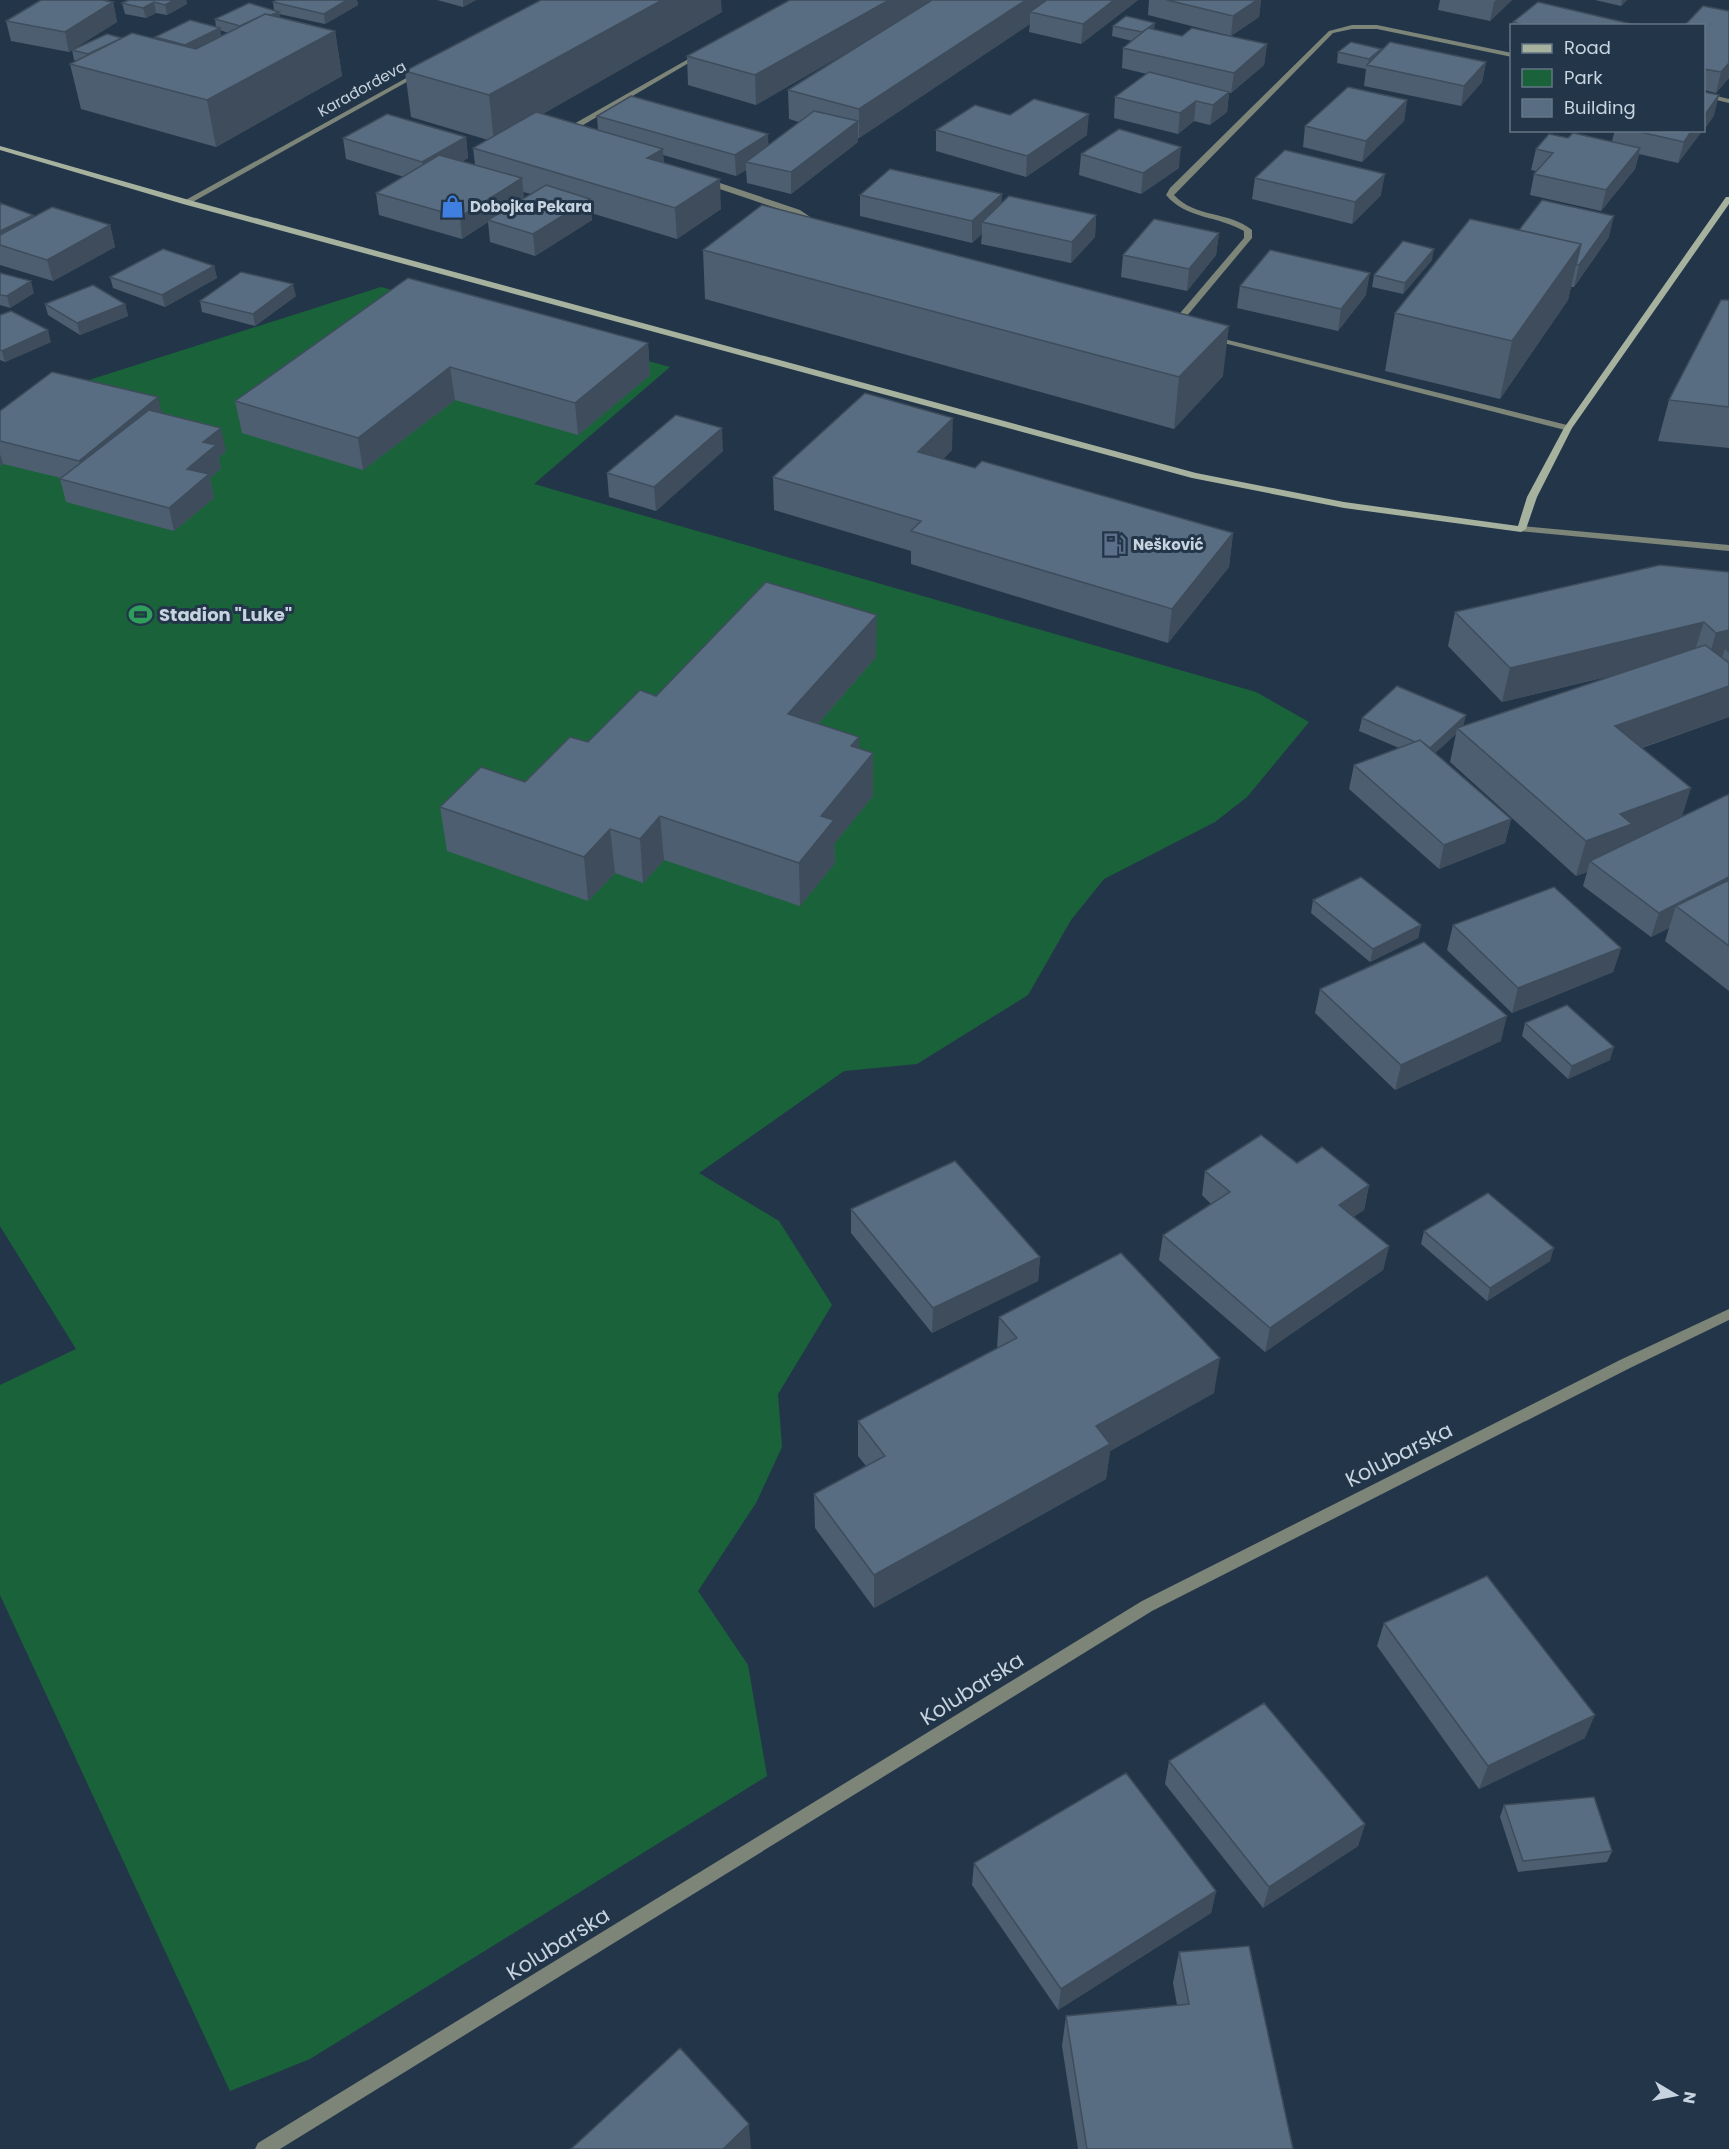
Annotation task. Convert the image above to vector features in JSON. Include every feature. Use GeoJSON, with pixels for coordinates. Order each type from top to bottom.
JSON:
{"type":"FeatureCollection","features":[{"type":"Feature","properties":{"kind":"street"},"geometry":{"type":"LineString","coordinates":[[1173,327],[1248,238],[1248,230],[1238,222],[1191,210],[1175,202],[1170,195],[1331,32],[1352,27],[1377,27],[1510,55]]}},
{"type":"Feature","properties":{"kind":"street"},"geometry":{"type":"LineString","coordinates":[[576,138],[571,134],[575,127],[704,52]]}},
{"type":"Feature","properties":{"kind":"street","name":"Karađorđeva"},"geometry":{"type":"LineString","coordinates":[[186,202],[426,69]]}},
{"type":"Feature","properties":{"kind":"street"},"geometry":{"type":"LineString","coordinates":[[1705,95],[1729,101]]}},
{"type":"Feature","properties":{"kind":"street"},"geometry":{"type":"LineString","coordinates":[[0,148],[186,202],[1195,476],[1344,505],[1521,529],[1729,548]]}},
{"type":"Feature","properties":{"kind":"street"},"geometry":{"type":"LineString","coordinates":[[697,179],[797,212],[825,230]]}},
{"type":"Feature","properties":{"kind":"street"},"geometry":{"type":"LineString","coordinates":[[1521,529],[1532,497],[1568,428],[1729,199]]}},
{"type":"Feature","properties":{"kind":"street"},"geometry":{"type":"LineString","coordinates":[[1161,324],[1184,330]]}},
{"type":"Feature","properties":{"kind":"street"},"geometry":{"type":"LineString","coordinates":[[1207,336],[1568,428]]}},
{"type":"Feature","properties":{"kind":"street","name":"Kolubarska"},"geometry":{"type":"LineString","coordinates":[[264,2149],[1147,1606],[1614,1369],[1729,1314]]}},
{"type":"Feature","properties":{"kind":"green space"},"geometry":{"type":"Polygon","coordinates":[[[381,287],[670,367],[534,484],[1256,692],[1309,722],[1247,797],[1215,822],[1104,879],[1071,920],[1028,995],[917,1064],[844,1071],[699,1173],[779,1221],[832,1305],[778,1394],[782,1447],[756,1503],[698,1591],[748,1665],[767,1776],[310,2059],[230,2091],[0,1595],[0,1385],[76,1349],[0,1226],[0,423],[42,395],[381,287]]]}},
{"type":"Feature","properties":{"kind":"building"},"geometry":{"type":"Polygon","coordinates":[[[41,0],[113,2],[65,32],[6,21],[41,0]]]}},
{"type":"Feature","properties":{"kind":"building"},"geometry":{"type":"Polygon","coordinates":[[[129,0],[174,0],[165,5],[154,2],[143,8],[122,3],[129,0]]]}},
{"type":"Feature","properties":{"kind":"building"},"geometry":{"type":"Polygon","coordinates":[[[277,0],[347,0],[324,14],[273,2],[277,0]]]}},
{"type":"Feature","properties":{"kind":"building"},"geometry":{"type":"Polygon","coordinates":[[[541,0],[662,0],[489,95],[405,71],[541,0]]]}},
{"type":"Feature","properties":{"kind":"building"},"geometry":{"type":"Polygon","coordinates":[[[790,0],[889,0],[755,75],[687,56],[790,0]]]}},
{"type":"Feature","properties":{"kind":"building"},"geometry":{"type":"Polygon","coordinates":[[[932,0],[1026,0],[859,109],[788,90],[932,0]]]}},
{"type":"Feature","properties":{"kind":"building"},"geometry":{"type":"Polygon","coordinates":[[[1047,0],[1114,0],[1083,24],[1030,12],[1047,0]]]}},
{"type":"Feature","properties":{"kind":"building"},"geometry":{"type":"Polygon","coordinates":[[[1167,0],[1257,0],[1233,16],[1167,0]]]}},
{"type":"Feature","properties":{"kind":"building"},"geometry":{"type":"Polygon","coordinates":[[[1538,2],[1632,24],[1520,24],[1513,22],[1538,2]]]}},
{"type":"Feature","properties":{"kind":"building"},"geometry":{"type":"Polygon","coordinates":[[[249,3],[279,12],[271,15],[265,14],[240,26],[215,19],[249,3]]]}},
{"type":"Feature","properties":{"kind":"building"},"geometry":{"type":"Polygon","coordinates":[[[1703,6],[1729,11],[1729,63],[1721,72],[1705,69],[1705,24],[1686,24],[1703,6]]]}},
{"type":"Feature","properties":{"kind":"building"},"geometry":{"type":"Polygon","coordinates":[[[265,14],[335,31],[207,100],[70,64],[132,33],[196,49],[265,14]]]}},
{"type":"Feature","properties":{"kind":"building"},"geometry":{"type":"Polygon","coordinates":[[[1126,16],[1155,23],[1142,32],[1113,26],[1126,16]]]}},
{"type":"Feature","properties":{"kind":"building"},"geometry":{"type":"Polygon","coordinates":[[[190,20],[220,28],[185,45],[155,37],[190,20]]]}},
{"type":"Feature","properties":{"kind":"building"},"geometry":{"type":"Polygon","coordinates":[[[1148,28],[1182,36],[1192,28],[1267,44],[1234,73],[1123,48],[1148,28]]]}},
{"type":"Feature","properties":{"kind":"building"},"geometry":{"type":"Polygon","coordinates":[[[107,34],[122,38],[88,54],[72,50],[107,34]]]}},
{"type":"Feature","properties":{"kind":"building"},"geometry":{"type":"Polygon","coordinates":[[[1351,42],[1381,49],[1369,59],[1338,52],[1351,42]]]}},
{"type":"Feature","properties":{"kind":"building"},"geometry":{"type":"Polygon","coordinates":[[[1390,42],[1486,62],[1464,86],[1367,65],[1390,42]]]}},
{"type":"Feature","properties":{"kind":"building"},"geometry":{"type":"Polygon","coordinates":[[[1149,72],[1229,92],[1213,105],[1196,101],[1180,113],[1115,97],[1149,72]]]}},
{"type":"Feature","properties":{"kind":"building"},"geometry":{"type":"Polygon","coordinates":[[[1348,87],[1407,100],[1366,141],[1305,126],[1348,87]]]}},
{"type":"Feature","properties":{"kind":"building"},"geometry":{"type":"Polygon","coordinates":[[[1705,92],[1719,95],[1705,115],[1705,92]]]}},
{"type":"Feature","properties":{"kind":"building"},"geometry":{"type":"Polygon","coordinates":[[[631,96],[768,134],[735,155],[597,116],[631,96]]]}},
{"type":"Feature","properties":{"kind":"building"},"geometry":{"type":"Polygon","coordinates":[[[1034,99],[1089,114],[1027,156],[936,130],[975,105],[1010,115],[1034,99]]]}},
{"type":"Feature","properties":{"kind":"building"},"geometry":{"type":"Polygon","coordinates":[[[814,111],[858,121],[791,172],[746,162],[814,111]]]}},
{"type":"Feature","properties":{"kind":"building"},"geometry":{"type":"Polygon","coordinates":[[[536,112],[663,149],[647,158],[720,179],[675,208],[473,148],[536,112]]]}},
{"type":"Feature","properties":{"kind":"building"},"geometry":{"type":"Polygon","coordinates":[[[387,114],[466,137],[422,162],[343,138],[387,114]]]}},
{"type":"Feature","properties":{"kind":"building"},"geometry":{"type":"Polygon","coordinates":[[[1119,129],[1181,147],[1143,173],[1081,154],[1119,129]]]}},
{"type":"Feature","properties":{"kind":"building"},"geometry":{"type":"Polygon","coordinates":[[[1640,132],[1691,132],[1684,142],[1640,132]]]}},
{"type":"Feature","properties":{"kind":"building"},"geometry":{"type":"Polygon","coordinates":[[[1573,133],[1640,148],[1606,190],[1534,174],[1553,153],[1536,149],[1549,134],[1568,138],[1573,133]]]}},
{"type":"Feature","properties":{"kind":"building"},"geometry":{"type":"Polygon","coordinates":[[[1285,150],[1385,174],[1355,202],[1255,178],[1285,150]]]}},
{"type":"Feature","properties":{"kind":"building"},"geometry":{"type":"Polygon","coordinates":[[[439,155],[522,178],[460,217],[376,193],[439,155]]]}},
{"type":"Feature","properties":{"kind":"building"},"geometry":{"type":"Polygon","coordinates":[[[890,169],[1002,194],[972,221],[860,195],[890,169]]]}},
{"type":"Feature","properties":{"kind":"building"},"geometry":{"type":"Polygon","coordinates":[[[546,185],[590,199],[533,234],[488,220],[546,185]]]}},
{"type":"Feature","properties":{"kind":"building"},"geometry":{"type":"Polygon","coordinates":[[[1009,196],[1096,215],[1072,242],[982,222],[1009,196]]]}},
{"type":"Feature","properties":{"kind":"building"},"geometry":{"type":"Polygon","coordinates":[[[1542,200],[1614,216],[1579,265],[1576,265],[1581,244],[1519,230],[1542,200]]]}},
{"type":"Feature","properties":{"kind":"building"},"geometry":{"type":"Polygon","coordinates":[[[0,203],[33,215],[0,231],[0,203]]]}},
{"type":"Feature","properties":{"kind":"building"},"geometry":{"type":"Polygon","coordinates":[[[762,205],[1229,326],[1179,377],[703,250],[762,205]]]}},
{"type":"Feature","properties":{"kind":"building"},"geometry":{"type":"Polygon","coordinates":[[[52,207],[110,225],[47,260],[0,245],[0,235],[52,207]]]}},
{"type":"Feature","properties":{"kind":"building"},"geometry":{"type":"Polygon","coordinates":[[[1154,219],[1219,233],[1189,269],[1123,255],[1154,219]]]}},
{"type":"Feature","properties":{"kind":"building"},"geometry":{"type":"Polygon","coordinates":[[[1470,219],[1581,244],[1512,341],[1395,313],[1470,219]]]}},
{"type":"Feature","properties":{"kind":"building"},"geometry":{"type":"Polygon","coordinates":[[[1403,241],[1434,249],[1405,283],[1374,275],[1403,241]]]}},
{"type":"Feature","properties":{"kind":"building"},"geometry":{"type":"Polygon","coordinates":[[[163,249],[214,266],[162,295],[110,277],[163,249]]]}},
{"type":"Feature","properties":{"kind":"building"},"geometry":{"type":"Polygon","coordinates":[[[1270,250],[1370,273],[1341,309],[1240,286],[1270,250]]]}},
{"type":"Feature","properties":{"kind":"building"},"geometry":{"type":"Polygon","coordinates":[[[241,272],[293,284],[253,314],[200,301],[241,272]]]}},
{"type":"Feature","properties":{"kind":"building"},"geometry":{"type":"Polygon","coordinates":[[[0,273],[31,281],[7,296],[0,295],[0,273]]]}},
{"type":"Feature","properties":{"kind":"building"},"geometry":{"type":"Polygon","coordinates":[[[408,278],[648,343],[575,403],[450,367],[358,438],[235,401],[408,278]]]}},
{"type":"Feature","properties":{"kind":"building"},"geometry":{"type":"Polygon","coordinates":[[[93,285],[125,304],[77,323],[45,304],[93,285]]]}},
{"type":"Feature","properties":{"kind":"building"},"geometry":{"type":"Polygon","coordinates":[[[1721,300],[1729,300],[1729,407],[1669,400],[1721,300]]]}},
{"type":"Feature","properties":{"kind":"building"},"geometry":{"type":"Polygon","coordinates":[[[11,311],[48,330],[0,350],[0,315],[11,311]]]}},
{"type":"Feature","properties":{"kind":"building"},"geometry":{"type":"Polygon","coordinates":[[[52,372],[158,397],[79,461],[0,441],[0,411],[52,372]]]}},
{"type":"Feature","properties":{"kind":"building"},"geometry":{"type":"Polygon","coordinates":[[[865,393],[953,418],[918,452],[975,468],[982,461],[1233,533],[1172,609],[911,531],[921,521],[773,477],[865,393]]]}},
{"type":"Feature","properties":{"kind":"building"},"geometry":{"type":"Polygon","coordinates":[[[149,410],[221,428],[203,442],[216,445],[187,469],[209,474],[169,508],[60,479],[149,410]]]}},
{"type":"Feature","properties":{"kind":"building"},"geometry":{"type":"Polygon","coordinates":[[[676,415],[722,428],[654,487],[607,473],[676,415]]]}},
{"type":"Feature","properties":{"kind":"building"},"geometry":{"type":"Polygon","coordinates":[[[1660,565],[1729,572],[1729,630],[1716,633],[1704,622],[1510,668],[1455,612],[1660,565]]]}},
{"type":"Feature","properties":{"kind":"building"},"geometry":{"type":"Polygon","coordinates":[[[766,582],[877,615],[788,714],[859,737],[851,746],[873,753],[821,816],[834,820],[799,863],[660,816],[640,839],[610,829],[584,857],[440,807],[481,767],[525,782],[570,737],[588,742],[640,690],[656,696],[766,582]]]}},
{"type":"Feature","properties":{"kind":"building"},"geometry":{"type":"Polygon","coordinates":[[[1705,645],[1729,663],[1729,686],[1615,726],[1691,788],[1620,814],[1632,824],[1586,841],[1457,728],[1705,645]]]}},
{"type":"Feature","properties":{"kind":"building"},"geometry":{"type":"Polygon","coordinates":[[[1397,686],[1466,715],[1430,748],[1420,740],[1415,742],[1362,718],[1397,686]]]}},
{"type":"Feature","properties":{"kind":"building"},"geometry":{"type":"Polygon","coordinates":[[[1420,740],[1511,819],[1444,845],[1354,765],[1420,740]]]}},
{"type":"Feature","properties":{"kind":"building"},"geometry":{"type":"Polygon","coordinates":[[[1729,794],[1729,877],[1659,913],[1590,861],[1729,794]]]}},
{"type":"Feature","properties":{"kind":"building"},"geometry":{"type":"Polygon","coordinates":[[[1361,877],[1421,925],[1373,949],[1313,900],[1361,877]]]}},
{"type":"Feature","properties":{"kind":"building"},"geometry":{"type":"Polygon","coordinates":[[[1729,880],[1729,946],[1676,906],[1729,880]]]}},
{"type":"Feature","properties":{"kind":"building"},"geometry":{"type":"Polygon","coordinates":[[[1554,887],[1621,948],[1518,988],[1453,925],[1554,887]]]}},
{"type":"Feature","properties":{"kind":"building"},"geometry":{"type":"Polygon","coordinates":[[[1424,942],[1507,1016],[1401,1065],[1320,989],[1424,942]]]}},
{"type":"Feature","properties":{"kind":"building"},"geometry":{"type":"Polygon","coordinates":[[[1567,1005],[1614,1047],[1572,1066],[1525,1023],[1567,1005]]]}},
{"type":"Feature","properties":{"kind":"building"},"geometry":{"type":"Polygon","coordinates":[[[1261,1135],[1297,1163],[1322,1147],[1369,1185],[1339,1205],[1389,1246],[1270,1328],[1163,1235],[1230,1192],[1205,1171],[1261,1135]]]}},
{"type":"Feature","properties":{"kind":"building"},"geometry":{"type":"Polygon","coordinates":[[[955,1161],[1040,1257],[933,1308],[851,1209],[955,1161]]]}},
{"type":"Feature","properties":{"kind":"building"},"geometry":{"type":"Polygon","coordinates":[[[1488,1193],[1554,1248],[1490,1288],[1424,1231],[1488,1193]]]}},
{"type":"Feature","properties":{"kind":"building"},"geometry":{"type":"Polygon","coordinates":[[[1121,1253],[1220,1358],[1096,1426],[1110,1444],[874,1575],[814,1494],[885,1456],[858,1421],[1017,1338],[999,1317],[1121,1253]]]}},
{"type":"Feature","properties":{"kind":"building"},"geometry":{"type":"Polygon","coordinates":[[[1487,1576],[1595,1715],[1488,1766],[1384,1623],[1487,1576]]]}},
{"type":"Feature","properties":{"kind":"building"},"geometry":{"type":"Polygon","coordinates":[[[1264,1703],[1365,1824],[1269,1887],[1169,1761],[1264,1703]]]}},
{"type":"Feature","properties":{"kind":"building"},"geometry":{"type":"Polygon","coordinates":[[[1126,1773],[1216,1891],[1061,1989],[974,1863],[1126,1773]]]}},
{"type":"Feature","properties":{"kind":"building"},"geometry":{"type":"Polygon","coordinates":[[[1594,1797],[1612,1851],[1523,1861],[1504,1805],[1594,1797]]]}},
{"type":"Feature","properties":{"kind":"building"},"geometry":{"type":"Polygon","coordinates":[[[1249,1946],[1293,2149],[1087,2149],[1066,2016],[1189,2004],[1179,1952],[1249,1946]]]}},
{"type":"Feature","properties":{"kind":"building"},"geometry":{"type":"Polygon","coordinates":[[[680,2048],[749,2124],[723,2149],[571,2149],[680,2048]]]}},
{"type":"Feature","properties":{"kind":"place","name":"Dobojka Pekara"},"geometry":{"type":"Point","coordinates":[452,207]}},
{"type":"Feature","properties":{"kind":"place","name":"Nešković"},"geometry":{"type":"Point","coordinates":[1115,545]}},
{"type":"Feature","properties":{"kind":"place","name":"Stadion \"Luke\""},"geometry":{"type":"Point","coordinates":[141,615]}}]}
